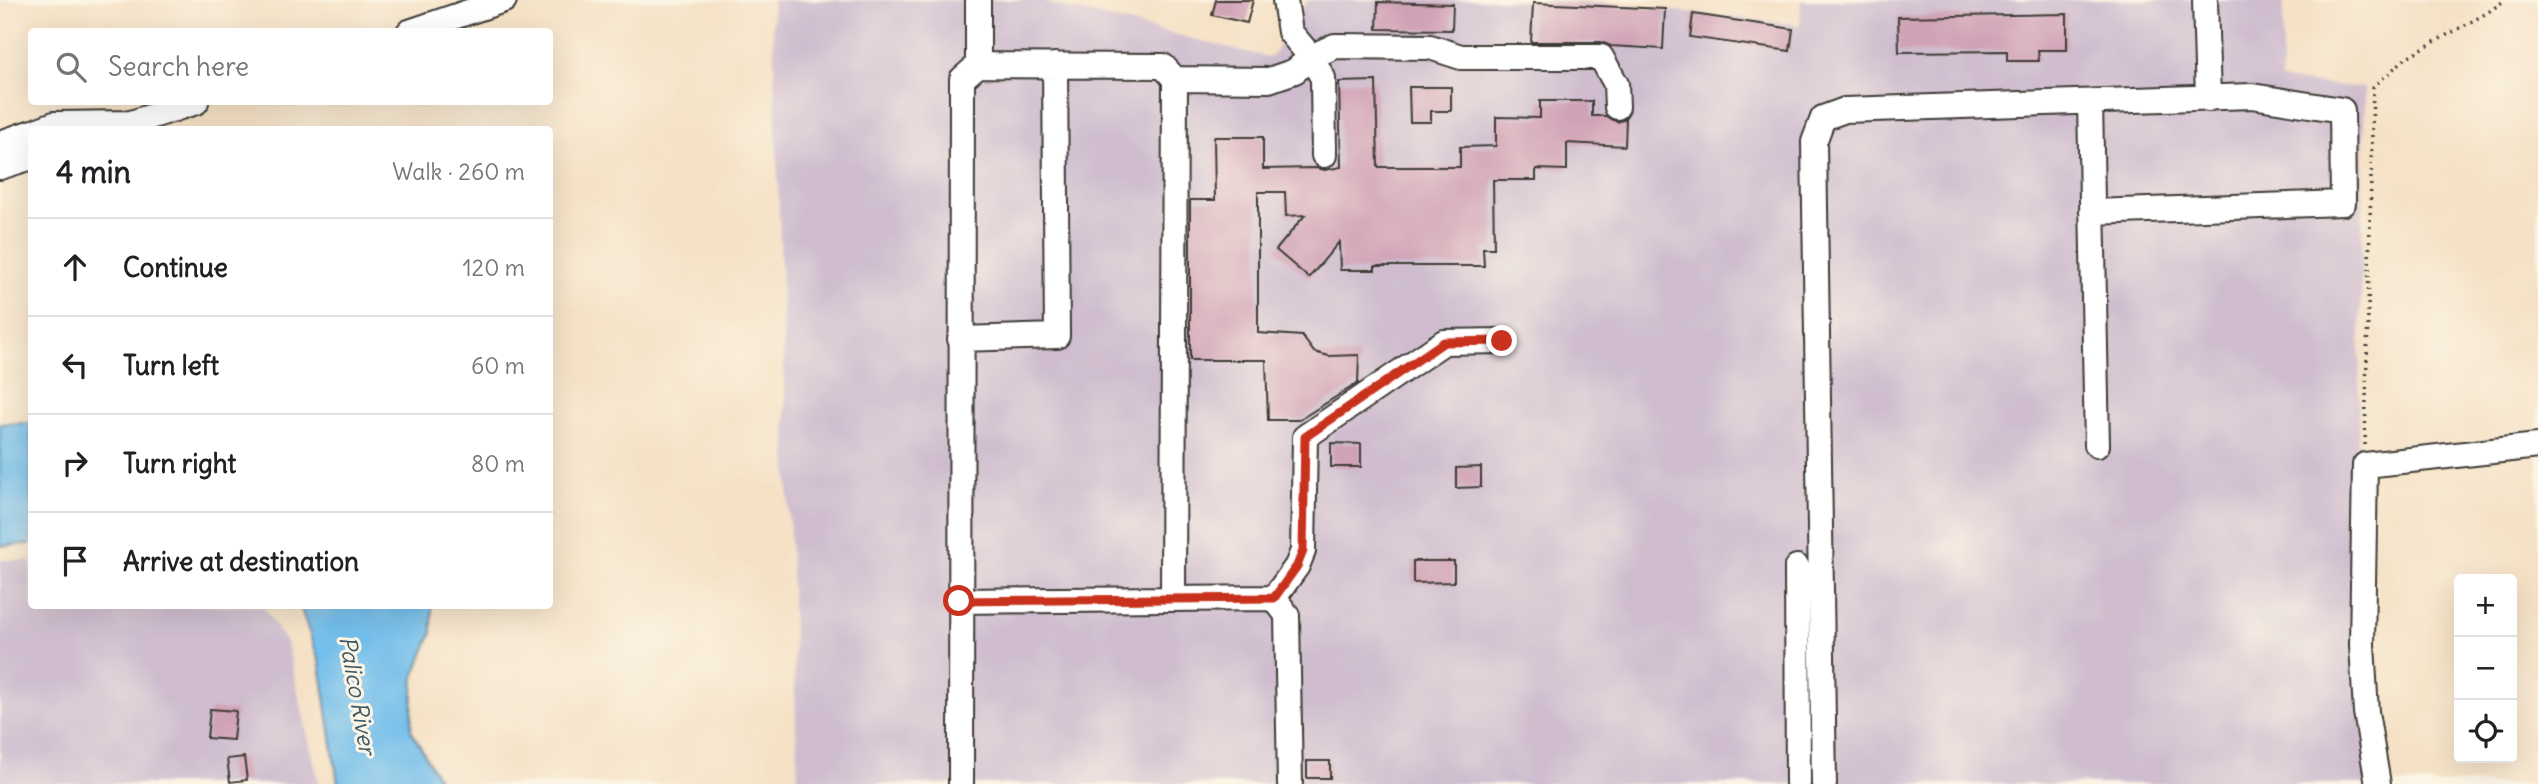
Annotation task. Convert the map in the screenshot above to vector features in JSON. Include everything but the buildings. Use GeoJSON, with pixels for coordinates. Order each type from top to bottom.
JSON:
{"type":"FeatureCollection","features":[{"type":"Feature","properties":{"kind":"street"},"geometry":{"type":"LineString","coordinates":[[421,28],[504,0]]}},
{"type":"Feature","properties":{"kind":"street"},"geometry":{"type":"LineString","coordinates":[[978,0],[978,65]]}},
{"type":"Feature","properties":{"kind":"street"},"geometry":{"type":"LineString","coordinates":[[1285,0],[1290,32],[1311,57],[1323,78],[1324,155]]}},
{"type":"Feature","properties":{"kind":"street"},"geometry":{"type":"LineString","coordinates":[[2205,0],[2208,99]]}},
{"type":"Feature","properties":{"kind":"street"},"geometry":{"type":"LineString","coordinates":[[1175,79],[1269,80],[1295,71],[1311,57],[1335,46],[1430,47],[1461,57],[1601,57],[1616,84],[1617,107]]}},
{"type":"Feature","properties":{"kind":"street"},"geometry":{"type":"LineString","coordinates":[[961,784],[959,601],[962,79],[978,65],[1163,66],[1175,79],[1173,598]]}},
{"type":"Feature","properties":{"kind":"street"},"geometry":{"type":"LineString","coordinates":[[960,339],[1057,336],[1055,65]]}},
{"type":"Feature","properties":{"kind":"street"},"geometry":{"type":"LineString","coordinates":[[1824,784],[1814,142],[1823,118],[1845,110],[2252,96],[2342,110],[2343,202],[2092,212]]}},
{"type":"Feature","properties":{"kind":"street"},"geometry":{"type":"LineString","coordinates":[[2090,102],[2097,445]]}},
{"type":"Feature","properties":{"kind":"street"},"geometry":{"type":"LineString","coordinates":[[49,126],[125,126],[188,105]]}},
{"type":"Feature","properties":{"kind":"street"},"geometry":{"type":"LineString","coordinates":[[0,143],[28,133]]}},
{"type":"Feature","properties":{"kind":"street"},"geometry":{"type":"LineString","coordinates":[[0,167],[28,158]]}},
{"type":"Feature","properties":{"kind":"street"},"geometry":{"type":"LineString","coordinates":[[1274,598],[1297,566],[1303,551],[1305,437],[1444,342],[1502,341]]}},
{"type":"Feature","properties":{"kind":"street"},"geometry":{"type":"LineString","coordinates":[[2378,784],[2366,712],[2362,646],[2365,465],[2538,446]]}},
{"type":"Feature","properties":{"kind":"street"},"geometry":{"type":"LineString","coordinates":[[1797,567],[1798,784]]}},
{"type":"Feature","properties":{"kind":"street"},"geometry":{"type":"LineString","coordinates":[[959,601],[1274,598]]}},
{"type":"Feature","properties":{"kind":"street"},"geometry":{"type":"LineString","coordinates":[[1274,598],[1287,615],[1290,784]]}},
{"type":"Feature","properties":{"kind":"path"},"geometry":{"type":"LineString","coordinates":[[2365,465],[2373,88],[2407,57],[2487,13],[2505,0]]}},
{"type":"Feature","properties":{"kind":"shaded area"},"geometry":{"type":"Polygon","coordinates":[[[772,0],[1046,0],[1047,3],[1271,58],[1308,0],[1497,0],[1615,4],[1800,25],[1801,0],[2284,0],[2281,80],[2365,88],[2354,648],[2370,784],[798,784],[772,0]]]}},
{"type":"Feature","properties":{"kind":"shaded area"},"geometry":{"type":"Polygon","coordinates":[[[0,560],[28,560],[28,609],[265,609],[287,644],[319,784],[0,784],[0,560]]]}},
{"type":"Feature","properties":{"kind":"water"},"geometry":{"type":"Polygon","coordinates":[[[28,423],[28,544],[0,546],[0,424],[28,423]]]}},
{"type":"Feature","properties":{"kind":"water","name":"Palico River"},"geometry":{"type":"Polygon","coordinates":[[[301,609],[432,609],[432,632],[414,677],[411,730],[441,784],[338,784],[320,664],[301,609]]]}},
{"type":"Feature","properties":{"kind":"route"},"geometry":{"type":"LineString","coordinates":[[959,601],[1274,598],[1297,566],[1303,551],[1305,437],[1444,342],[1502,341]]}}]}
